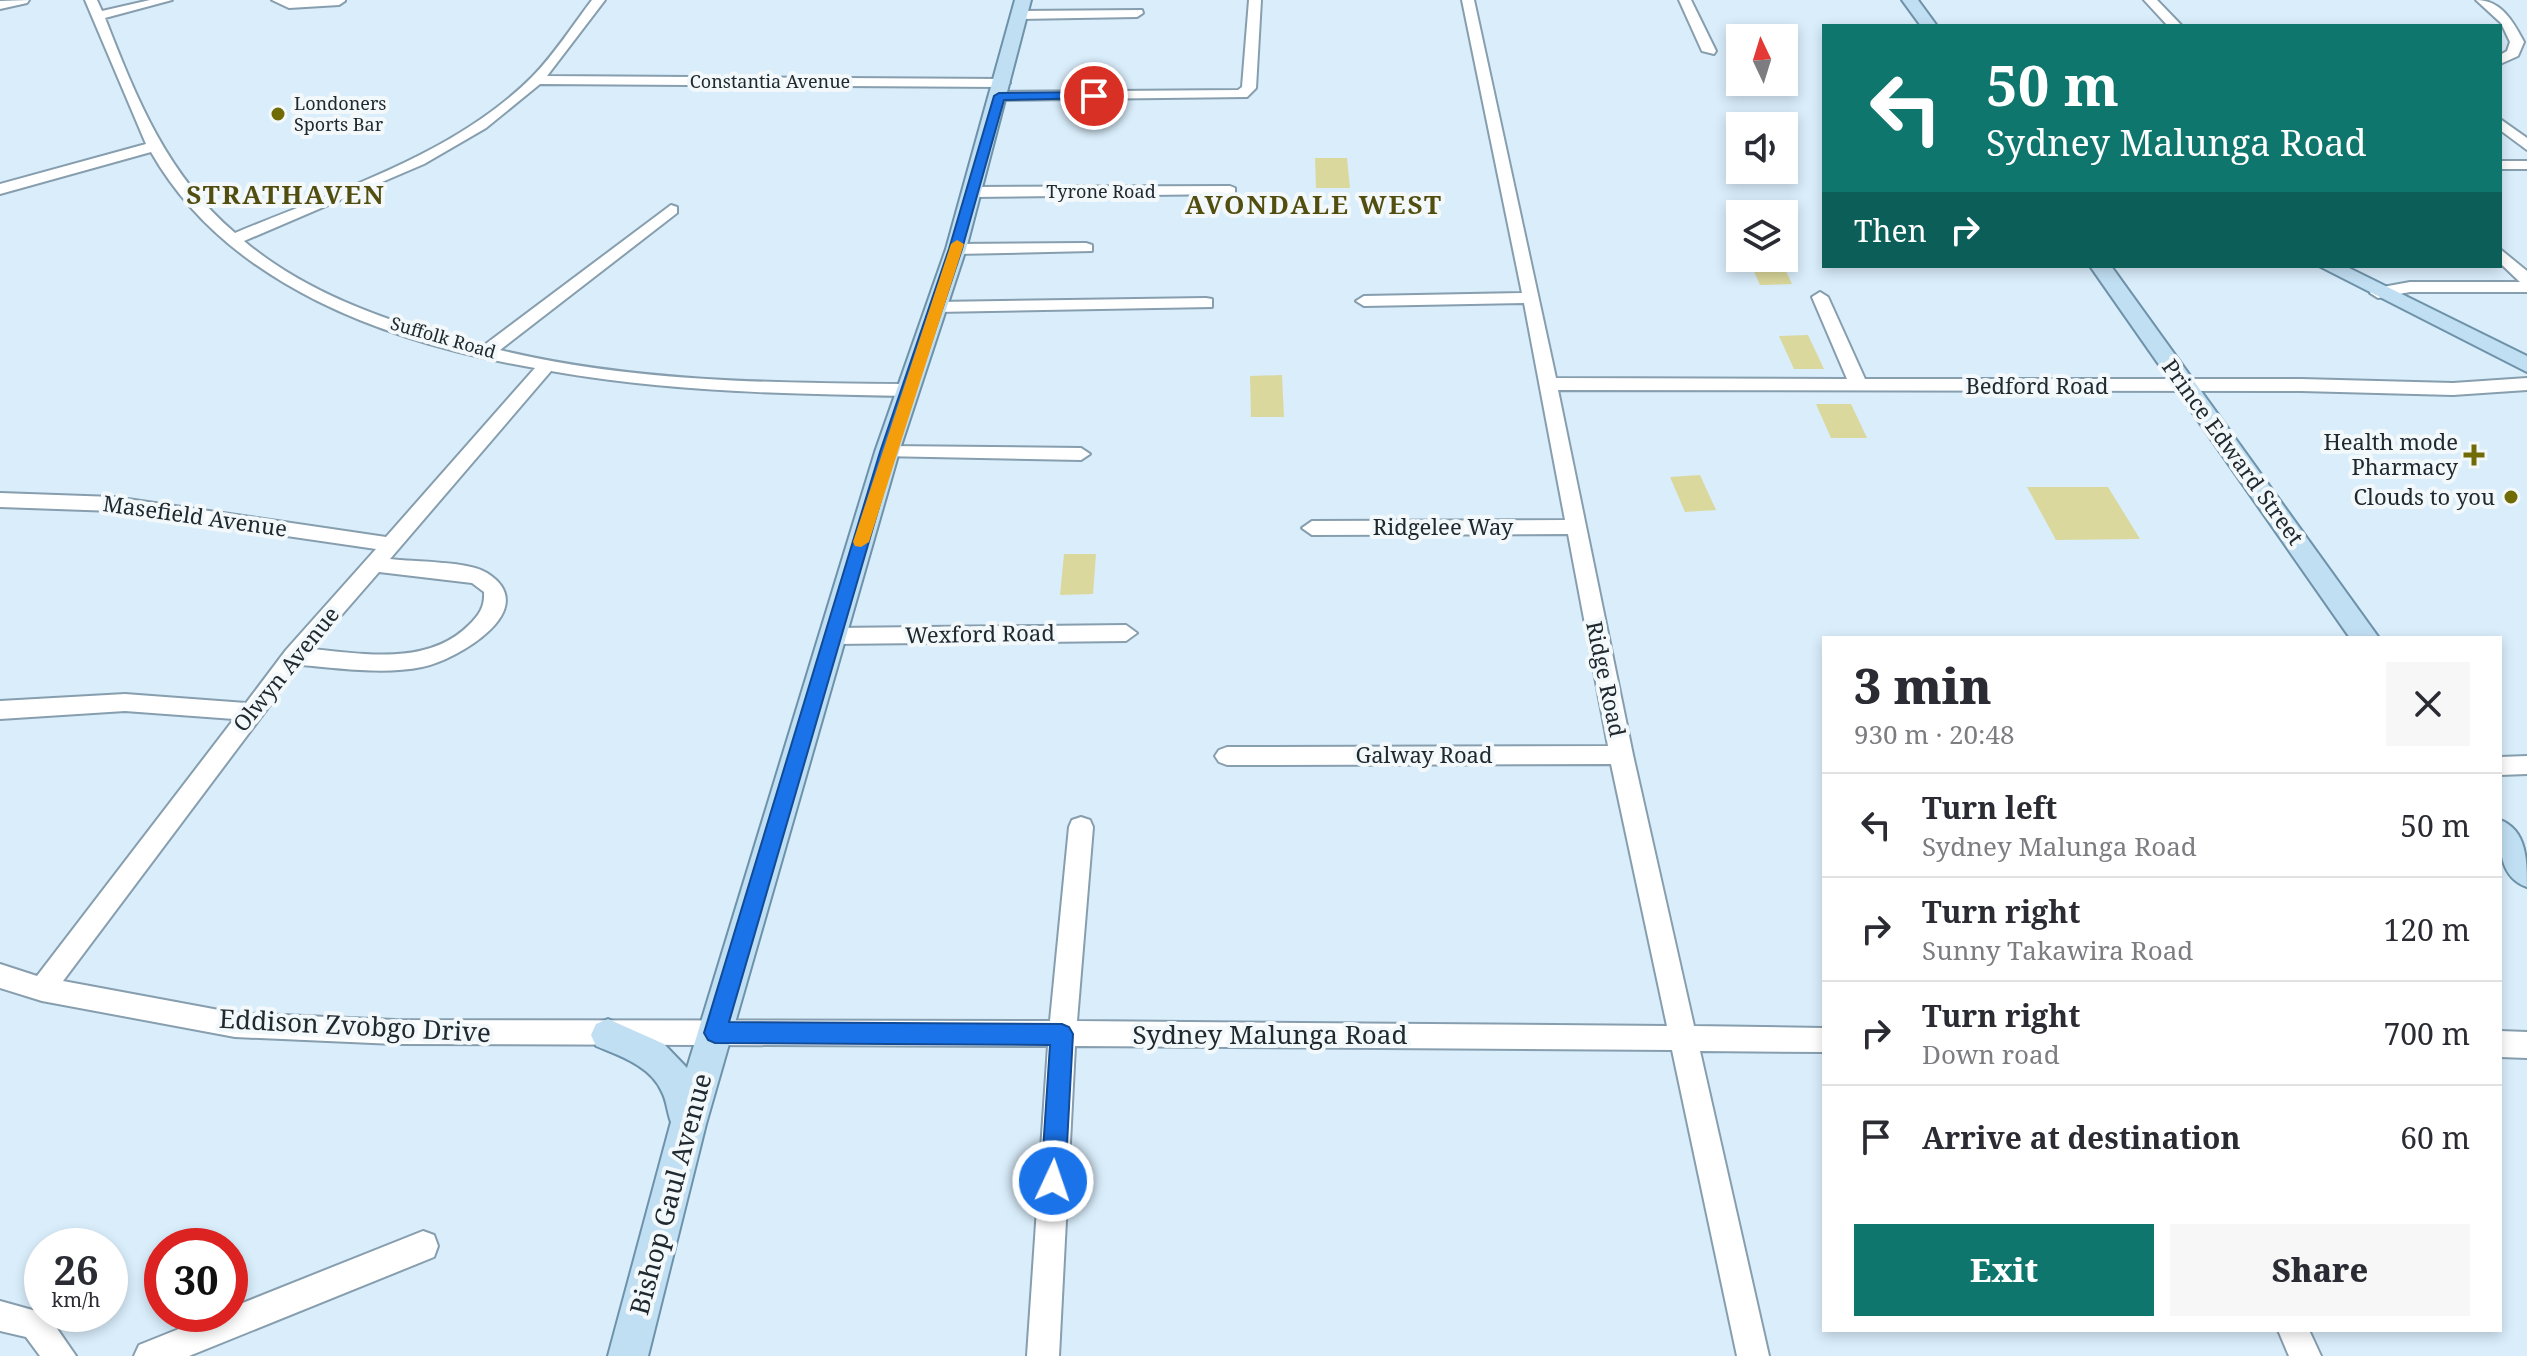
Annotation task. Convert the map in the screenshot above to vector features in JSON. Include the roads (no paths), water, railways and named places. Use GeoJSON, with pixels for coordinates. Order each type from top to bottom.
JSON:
{"type":"FeatureCollection","features":[{"type":"Feature","properties":{"kind":"main road"},"geometry":{"type":"LineString","coordinates":[[1910,0],[1928,24]]}},
{"type":"Feature","properties":{"kind":"main road","name":"Bishop Gaul Avenue"},"geometry":{"type":"LineString","coordinates":[[628,1356],[688,1124],[887,452],[956,249],[1021,8]]}},
{"type":"Feature","properties":{"kind":"main road","name":"Prince Edward Street"},"geometry":{"type":"LineString","coordinates":[[2101,268],[2364,636]]}},
{"type":"Feature","properties":{"kind":"main road"},"geometry":{"type":"LineString","coordinates":[[2333,268],[2527,365]]}},
{"type":"Feature","properties":{"kind":"main road"},"geometry":{"type":"LineString","coordinates":[[2502,836],[2527,874]]}},
{"type":"Feature","properties":{"kind":"main road"},"geometry":{"type":"LineString","coordinates":[[608,1035],[655,1055],[672,1072],[683,1091],[688,1124]]}},
{"type":"Feature","properties":{"kind":"street"},"geometry":{"type":"LineString","coordinates":[[0,5],[23,0]]}},
{"type":"Feature","properties":{"kind":"street"},"geometry":{"type":"LineString","coordinates":[[94,8],[166,0]]}},
{"type":"Feature","properties":{"kind":"street"},"geometry":{"type":"LineString","coordinates":[[278,0],[289,4],[339,1]]}},
{"type":"Feature","properties":{"kind":"street"},"geometry":{"type":"LineString","coordinates":[[232,240],[441,150],[481,125],[537,80],[599,0]]}},
{"type":"Feature","properties":{"kind":"street","name":"Constantia Avenue"},"geometry":{"type":"LineString","coordinates":[[537,80],[1242,94],[1249,88],[1255,0]]}},
{"type":"Feature","properties":{"kind":"street","name":"Ridge Road"},"geometry":{"type":"LineString","coordinates":[[1468,0],[1531,298],[1621,755],[1753,1356]]}},
{"type":"Feature","properties":{"kind":"street"},"geometry":{"type":"LineString","coordinates":[[1685,0],[1709,51]]}},
{"type":"Feature","properties":{"kind":"street"},"geometry":{"type":"LineString","coordinates":[[2150,0],[2173,24]]}},
{"type":"Feature","properties":{"kind":"street"},"geometry":{"type":"LineString","coordinates":[[2482,0],[2507,21],[2517,42],[2513,53],[2502,59]]}},
{"type":"Feature","properties":{"kind":"street","name":"Suffolk Road"},"geometry":{"type":"LineString","coordinates":[[94,8],[156,146],[188,196],[232,240],[326,298],[421,336],[548,364],[718,386],[907,390]]}},
{"type":"Feature","properties":{"kind":"street"},"geometry":{"type":"LineString","coordinates":[[1021,8],[1137,13]]}},
{"type":"Feature","properties":{"kind":"street"},"geometry":{"type":"LineString","coordinates":[[2502,125],[2527,146]]}},
{"type":"Feature","properties":{"kind":"street"},"geometry":{"type":"LineString","coordinates":[[0,189],[156,146]]}},
{"type":"Feature","properties":{"kind":"street"},"geometry":{"type":"LineString","coordinates":[[2502,165],[2527,165]]}},
{"type":"Feature","properties":{"kind":"street","name":"Tyrone Road"},"geometry":{"type":"LineString","coordinates":[[972,192],[1230,191]]}},
{"type":"Feature","properties":{"kind":"street"},"geometry":{"type":"LineString","coordinates":[[487,352],[671,210]]}},
{"type":"Feature","properties":{"kind":"street"},"geometry":{"type":"LineString","coordinates":[[956,249],[1086,248]]}},
{"type":"Feature","properties":{"kind":"street"},"geometry":{"type":"LineString","coordinates":[[2502,256],[2527,280]]}},
{"type":"Feature","properties":{"kind":"street"},"geometry":{"type":"LineString","coordinates":[[2378,293],[2410,287],[2527,287]]}},
{"type":"Feature","properties":{"kind":"street"},"geometry":{"type":"LineString","coordinates":[[1820,297],[1859,385]]}},
{"type":"Feature","properties":{"kind":"street"},"geometry":{"type":"LineString","coordinates":[[1364,301],[1531,298]]}},
{"type":"Feature","properties":{"kind":"street"},"geometry":{"type":"LineString","coordinates":[[936,307],[1206,303]]}},
{"type":"Feature","properties":{"kind":"street","name":"Olwyn Avenue"},"geometry":{"type":"LineString","coordinates":[[42,989],[294,656],[548,364]]}},
{"type":"Feature","properties":{"kind":"street","name":"Bedford Road"},"geometry":{"type":"LineString","coordinates":[[1548,384],[2185,385],[2453,389],[2527,384]]}},
{"type":"Feature","properties":{"kind":"street"},"geometry":{"type":"LineString","coordinates":[[887,452],[1081,454]]}},
{"type":"Feature","properties":{"kind":"street","name":"Masefield Avenue"},"geometry":{"type":"LineString","coordinates":[[0,500],[114,504],[390,544]]}},
{"type":"Feature","properties":{"kind":"street","name":"Ridgelee Way"},"geometry":{"type":"LineString","coordinates":[[1312,528],[1574,527]]}},
{"type":"Feature","properties":{"kind":"street"},"geometry":{"type":"LineString","coordinates":[[294,656],[395,662],[428,658],[452,649],[480,629],[495,602],[494,589],[477,576],[372,564]]}},
{"type":"Feature","properties":{"kind":"street","name":"Wexford Road"},"geometry":{"type":"LineString","coordinates":[[833,636],[1126,633]]}},
{"type":"Feature","properties":{"kind":"street"},"geometry":{"type":"LineString","coordinates":[[0,710],[111,701],[169,702],[250,712]]}},
{"type":"Feature","properties":{"kind":"street","name":"Galway Road"},"geometry":{"type":"LineString","coordinates":[[1227,756],[1621,755]]}},
{"type":"Feature","properties":{"kind":"street"},"geometry":{"type":"LineString","coordinates":[[2502,766],[2527,765]]}},
{"type":"Feature","properties":{"kind":"street"},"geometry":{"type":"LineString","coordinates":[[1043,1356],[1062,1034],[1081,827]]}},
{"type":"Feature","properties":{"kind":"street","name":"Eddison Zvobgo Drive"},"geometry":{"type":"LineString","coordinates":[[0,976],[42,989],[235,1025],[395,1032],[715,1033]]}},
{"type":"Feature","properties":{"kind":"street","name":"Sydney Malunga Road"},"geometry":{"type":"LineString","coordinates":[[715,1033],[1360,1034],[1822,1040]]}},
{"type":"Feature","properties":{"kind":"street"},"geometry":{"type":"LineString","coordinates":[[2502,1044],[2527,1045]]}},
{"type":"Feature","properties":{"kind":"street"},"geometry":{"type":"LineString","coordinates":[[150,1356],[423,1246]]}},
{"type":"Feature","properties":{"kind":"street"},"geometry":{"type":"LineString","coordinates":[[0,1316],[35,1324],[60,1356]]}},
{"type":"Feature","properties":{"kind":"street"},"geometry":{"type":"LineString","coordinates":[[2294,1332],[2305,1356]]}},
{"type":"Feature","properties":{"kind":"place","name":"Londoners Sports Bar"},"geometry":{"type":"Point","coordinates":[278,114]}},
{"type":"Feature","properties":{"kind":"place","name":"Health mode Pharmacy"},"geometry":{"type":"Point","coordinates":[2474,455]}},
{"type":"Feature","properties":{"kind":"place","name":"Clouds to you"},"geometry":{"type":"Point","coordinates":[2511,497]}},
{"type":"Feature","properties":{"kind":"district","name":"STRATHAVEN"},"geometry":{"type":"Point","coordinates":[286,195]}},
{"type":"Feature","properties":{"kind":"district","name":"AVONDALE WEST"},"geometry":{"type":"Point","coordinates":[1314,205]}}]}
